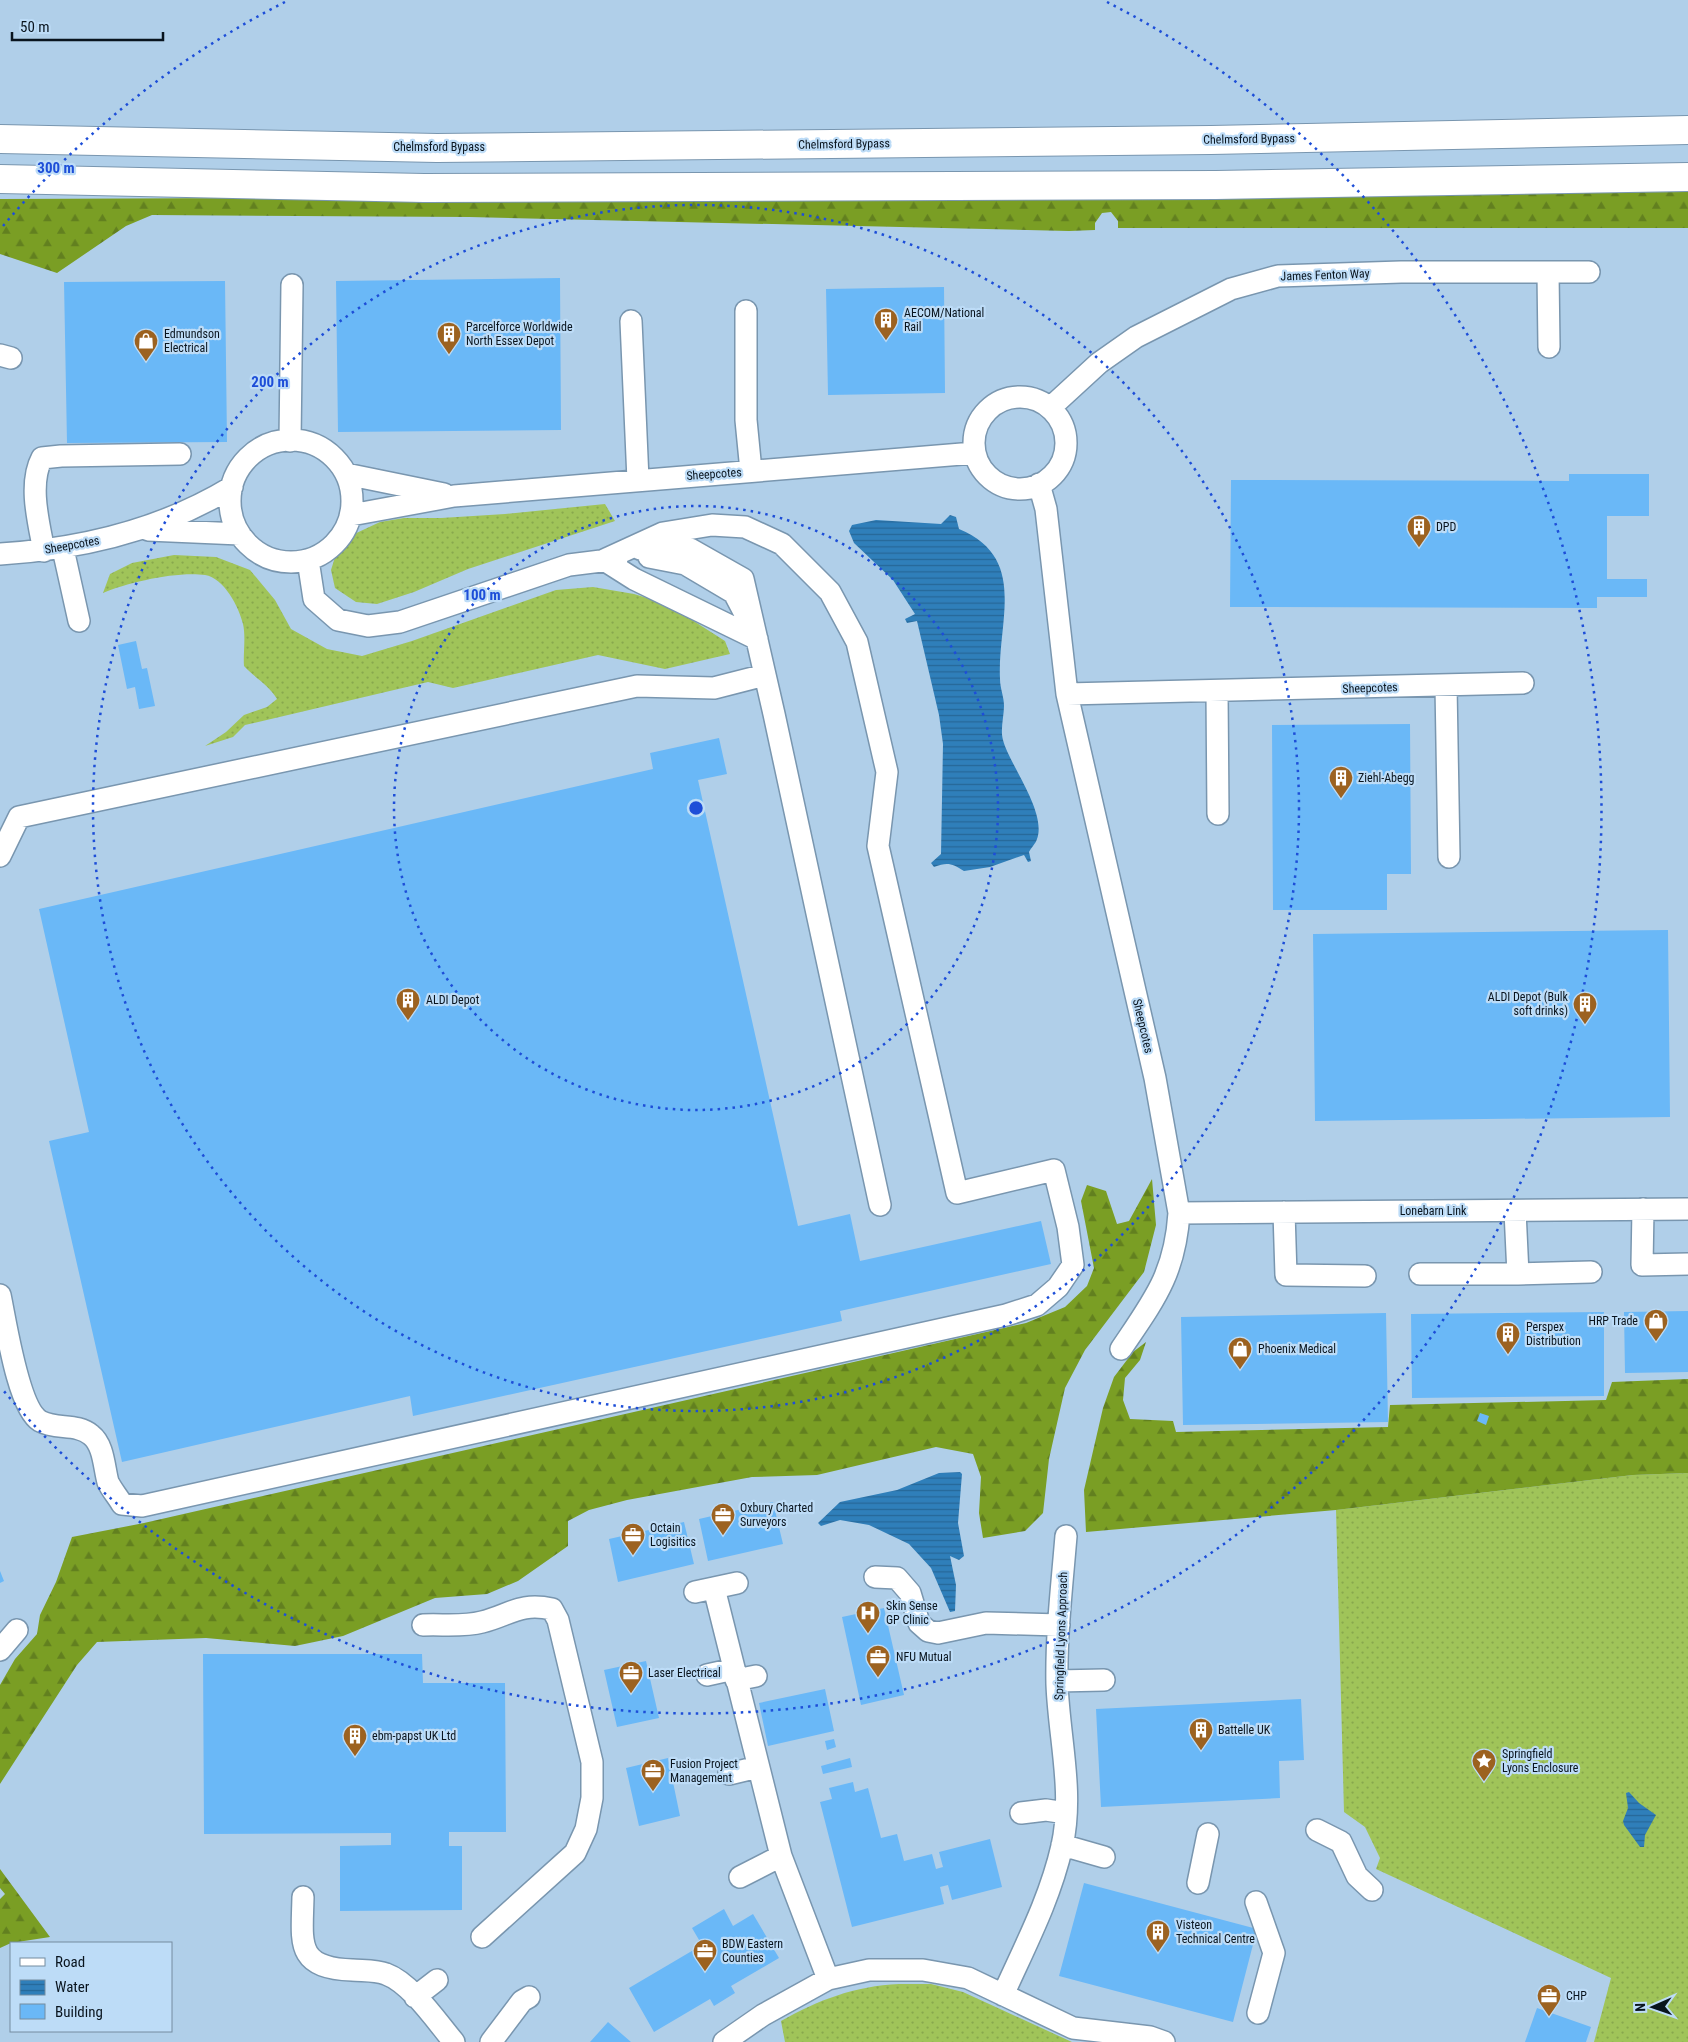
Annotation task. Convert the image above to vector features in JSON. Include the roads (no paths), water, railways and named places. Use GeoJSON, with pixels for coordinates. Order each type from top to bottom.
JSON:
{"type":"FeatureCollection","features":[{"type":"Feature","properties":{"kind":"highway","name":"Chelmsford Bypass"},"geometry":{"type":"LineString","coordinates":[[0,140],[437,148],[1211,140],[1688,130]]}},
{"type":"Feature","properties":{"kind":"highway"},"geometry":{"type":"LineString","coordinates":[[0,179],[453,188],[1216,185],[1688,177]]}},
{"type":"Feature","properties":{"kind":"street","name":"James Fenton Way"},"geometry":{"type":"LineString","coordinates":[[1050,408],[1092,369],[1136,338],[1231,289],[1278,276],[1401,272],[1548,274],[1589,272]]}},
{"type":"Feature","properties":{"kind":"street"},"geometry":{"type":"LineString","coordinates":[[1548,274],[1549,347]]}},
{"type":"Feature","properties":{"kind":"street"},"geometry":{"type":"LineString","coordinates":[[290,441],[292,285]]}},
{"type":"Feature","properties":{"kind":"street"},"geometry":{"type":"LineString","coordinates":[[746,311],[746,420],[751,471]]}},
{"type":"Feature","properties":{"kind":"street"},"geometry":{"type":"LineString","coordinates":[[631,321],[638,480]]}},
{"type":"Feature","properties":{"kind":"street"},"geometry":{"type":"LineString","coordinates":[[1023,397],[1035,399],[1050,408],[1062,423],[1066,437],[1064,456],[1058,469],[1046,482],[1026,490],[1012,489],[998,484],[983,473],[974,453],[973,436],[981,417],[995,404],[1010,398],[1023,397]]}},
{"type":"Feature","properties":{"kind":"street"},"geometry":{"type":"LineString","coordinates":[[290,441],[310,443],[325,450],[337,461],[346,474],[352,494],[351,515],[345,530],[335,544],[323,554],[308,560],[289,562],[270,558],[253,549],[240,534],[231,510],[230,498],[232,487],[241,468],[255,452],[274,443],[290,441]]}},
{"type":"Feature","properties":{"kind":"street","name":"Sheepcotes"},"geometry":{"type":"LineString","coordinates":[[351,515],[454,496],[974,453]]}},
{"type":"Feature","properties":{"kind":"street"},"geometry":{"type":"LineString","coordinates":[[79,621],[54,550],[39,525],[36,472],[42,458],[180,454]]}},
{"type":"Feature","properties":{"kind":"street","name":"Sheepcotes"},"geometry":{"type":"LineString","coordinates":[[346,474],[454,496]]}},
{"type":"Feature","properties":{"kind":"street","name":"Sheepcotes"},"geometry":{"type":"LineString","coordinates":[[1039,484],[1046,510],[1067,694],[1154,1078],[1179,1213],[1178,1235],[1168,1274],[1150,1306],[1121,1349]]}},
{"type":"Feature","properties":{"kind":"street","name":"Sheepcotes"},"geometry":{"type":"LineString","coordinates":[[0,554],[54,550],[143,529],[214,498],[232,487]]}},
{"type":"Feature","properties":{"kind":"street"},"geometry":{"type":"LineString","coordinates":[[0,1295],[22,1392],[33,1416],[50,1426],[71,1427],[92,1435],[102,1454],[109,1484],[122,1504],[142,1506],[1006,1315],[1037,1305],[1058,1287],[1073,1265],[1068,1227],[1054,1170],[957,1193],[878,846],[887,772],[857,642],[830,592],[782,544],[745,527],[712,525],[663,533],[604,560]]}},
{"type":"Feature","properties":{"kind":"street","name":"Sheepcotes"},"geometry":{"type":"LineString","coordinates":[[143,529],[240,534]]}},
{"type":"Feature","properties":{"kind":"street"},"geometry":{"type":"LineString","coordinates":[[308,560],[314,599],[338,620],[368,626],[400,622],[569,566],[646,556],[685,564],[734,593],[757,639],[880,1205]]}},
{"type":"Feature","properties":{"kind":"street"},"geometry":{"type":"LineString","coordinates":[[604,560],[634,579],[757,639]]}},
{"type":"Feature","properties":{"kind":"street"},"geometry":{"type":"LineString","coordinates":[[0,856],[19,817],[637,686],[714,688],[765,675]]}},
{"type":"Feature","properties":{"kind":"street","name":"Sheepcotes"},"geometry":{"type":"LineString","coordinates":[[1067,694],[1217,692],[1523,683]]}},
{"type":"Feature","properties":{"kind":"street"},"geometry":{"type":"LineString","coordinates":[[1446,686],[1449,857]]}},
{"type":"Feature","properties":{"kind":"street"},"geometry":{"type":"LineString","coordinates":[[1217,692],[1218,814]]}},
{"type":"Feature","properties":{"kind":"street"},"geometry":{"type":"LineString","coordinates":[[1643,1209],[1642,1265],[1688,1264]]}},
{"type":"Feature","properties":{"kind":"street","name":"Lonebarn Link"},"geometry":{"type":"LineString","coordinates":[[1179,1213],[1688,1209]]}},
{"type":"Feature","properties":{"kind":"street"},"geometry":{"type":"LineString","coordinates":[[1515,1211],[1518,1274]]}},
{"type":"Feature","properties":{"kind":"street"},"geometry":{"type":"LineString","coordinates":[[1284,1212],[1286,1275],[1365,1276]]}},
{"type":"Feature","properties":{"kind":"street"},"geometry":{"type":"LineString","coordinates":[[1420,1274],[1591,1272]]}},
{"type":"Feature","properties":{"kind":"street","name":"Springfield Lyons Approach"},"geometry":{"type":"LineString","coordinates":[[1002,1994],[1051,1884],[1062,1845],[1066,1813],[1066,1763],[1058,1711],[1057,1681],[1066,1536]]}},
{"type":"Feature","properties":{"kind":"street"},"geometry":{"type":"LineString","coordinates":[[875,1577],[897,1578],[904,1585],[910,1593],[919,1623],[928,1631],[938,1633],[986,1623],[1060,1625]]}},
{"type":"Feature","properties":{"kind":"street"},"geometry":{"type":"LineString","coordinates":[[737,1583],[705,1590],[742,1675],[758,1767],[781,1856],[828,1979]]}},
{"type":"Feature","properties":{"kind":"street"},"geometry":{"type":"LineString","coordinates":[[424,1625],[482,1622],[516,1608],[535,1605],[552,1609],[558,1620],[592,1762],[592,1798],[586,1829],[574,1853],[482,1938]]}},
{"type":"Feature","properties":{"kind":"street"},"geometry":{"type":"LineString","coordinates":[[0,1650],[17,1630]]}},
{"type":"Feature","properties":{"kind":"street"},"geometry":{"type":"LineString","coordinates":[[707,1675],[742,1675]]}},
{"type":"Feature","properties":{"kind":"street"},"geometry":{"type":"LineString","coordinates":[[1057,1681],[1104,1680]]}},
{"type":"Feature","properties":{"kind":"street"},"geometry":{"type":"LineString","coordinates":[[729,1774],[758,1767]]}},
{"type":"Feature","properties":{"kind":"street"},"geometry":{"type":"LineString","coordinates":[[1021,1813],[1046,1810],[1066,1813]]}},
{"type":"Feature","properties":{"kind":"street"},"geometry":{"type":"LineString","coordinates":[[1317,1830],[1341,1842],[1357,1876],[1372,1890]]}},
{"type":"Feature","properties":{"kind":"street"},"geometry":{"type":"LineString","coordinates":[[1198,1884],[1208,1834]]}},
{"type":"Feature","properties":{"kind":"street"},"geometry":{"type":"LineString","coordinates":[[1062,1845],[1104,1857]]}},
{"type":"Feature","properties":{"kind":"street"},"geometry":{"type":"LineString","coordinates":[[740,1877],[781,1856]]}},
{"type":"Feature","properties":{"kind":"street"},"geometry":{"type":"LineString","coordinates":[[303,1897],[302,1930],[308,1956],[314,1964],[327,1968],[386,1974],[404,1984],[454,2042]]}},
{"type":"Feature","properties":{"kind":"street"},"geometry":{"type":"LineString","coordinates":[[1256,1902],[1274,1953],[1258,2012]]}},
{"type":"Feature","properties":{"kind":"street"},"geometry":{"type":"LineString","coordinates":[[724,2042],[763,2015],[828,1979],[869,1970],[923,1970],[968,1978],[1073,2028],[1150,2037],[1164,2042]]}},
{"type":"Feature","properties":{"kind":"street"},"geometry":{"type":"LineString","coordinates":[[415,1997],[437,1980]]}},
{"type":"Feature","properties":{"kind":"street"},"geometry":{"type":"LineString","coordinates":[[490,2042],[522,2001],[529,1997]]}},
{"type":"Feature","properties":{"kind":"water"},"geometry":{"type":"Polygon","coordinates":[[[950,515],[956,517],[959,529],[981,541],[995,557],[1002,574],[1005,594],[1000,657],[1000,682],[1004,706],[1002,736],[1032,802],[1039,828],[1036,841],[1029,852],[1031,861],[1028,862],[1024,855],[990,867],[964,871],[953,865],[942,864],[934,867],[931,863],[941,854],[943,744],[939,715],[917,621],[907,623],[905,619],[915,614],[893,580],[854,543],[849,531],[852,525],[876,520],[941,524],[950,515]]]}},
{"type":"Feature","properties":{"kind":"water"},"geometry":{"type":"Polygon","coordinates":[[[960,1472],[962,1474],[958,1523],[964,1556],[959,1560],[950,1556],[956,1585],[955,1611],[950,1612],[931,1568],[909,1544],[869,1525],[840,1520],[821,1526],[818,1523],[840,1502],[897,1490],[939,1473],[960,1472]]]}},
{"type":"Feature","properties":{"kind":"water"},"geometry":{"type":"Polygon","coordinates":[[[1629,1792],[1639,1803],[1656,1815],[1645,1835],[1644,1847],[1640,1847],[1624,1825],[1623,1821],[1628,1808],[1626,1793],[1629,1792]]]}},
{"type":"Feature","properties":{"kind":"place","name":"AECOM/National Rail"},"geometry":{"type":"Point","coordinates":[886,341]}},
{"type":"Feature","properties":{"kind":"place","name":"Parcelforce Worldwide North Essex Depot"},"geometry":{"type":"Point","coordinates":[449,355]}},
{"type":"Feature","properties":{"kind":"place","name":"Edmundson Electrical"},"geometry":{"type":"Point","coordinates":[146,362]}},
{"type":"Feature","properties":{"kind":"place","name":"DPD"},"geometry":{"type":"Point","coordinates":[1419,548]}},
{"type":"Feature","properties":{"kind":"place","name":"Ziehl-Abegg"},"geometry":{"type":"Point","coordinates":[1341,799]}},
{"type":"Feature","properties":{"kind":"place","name":"ALDI Depot"},"geometry":{"type":"Point","coordinates":[408,1021]}},
{"type":"Feature","properties":{"kind":"place","name":"ALDI Depot (Bulk soft drinks)"},"geometry":{"type":"Point","coordinates":[1585,1025]}},
{"type":"Feature","properties":{"kind":"place","name":"HRP Trade"},"geometry":{"type":"Point","coordinates":[1656,1342]}},
{"type":"Feature","properties":{"kind":"place","name":"Perspex Distribution"},"geometry":{"type":"Point","coordinates":[1508,1355]}},
{"type":"Feature","properties":{"kind":"place","name":"Phoenix Medical"},"geometry":{"type":"Point","coordinates":[1240,1370]}},
{"type":"Feature","properties":{"kind":"place","name":"Oxbury Charted Surveyors"},"geometry":{"type":"Point","coordinates":[723,1536]}},
{"type":"Feature","properties":{"kind":"place","name":"Octain Logisitics"},"geometry":{"type":"Point","coordinates":[633,1556]}},
{"type":"Feature","properties":{"kind":"place","name":"Skin Sense GP Clinic"},"geometry":{"type":"Point","coordinates":[868,1634]}},
{"type":"Feature","properties":{"kind":"place","name":"NFU Mutual"},"geometry":{"type":"Point","coordinates":[878,1678]}},
{"type":"Feature","properties":{"kind":"place","name":"Laser Electrical"},"geometry":{"type":"Point","coordinates":[631,1694]}},
{"type":"Feature","properties":{"kind":"place","name":"Battelle UK"},"geometry":{"type":"Point","coordinates":[1201,1751]}},
{"type":"Feature","properties":{"kind":"place","name":"ebm-papst UK Ltd"},"geometry":{"type":"Point","coordinates":[355,1757]}},
{"type":"Feature","properties":{"kind":"place","name":"Springfield Lyons Enclosure"},"geometry":{"type":"Point","coordinates":[1484,1782]}},
{"type":"Feature","properties":{"kind":"place","name":"Fusion Project Management"},"geometry":{"type":"Point","coordinates":[653,1792]}},
{"type":"Feature","properties":{"kind":"place","name":"Visteon Technical Centre"},"geometry":{"type":"Point","coordinates":[1158,1953]}},
{"type":"Feature","properties":{"kind":"place","name":"BDW Eastern Counties"},"geometry":{"type":"Point","coordinates":[705,1972]}},
{"type":"Feature","properties":{"kind":"place","name":"CHP"},"geometry":{"type":"Point","coordinates":[1549,2017]}}]}
